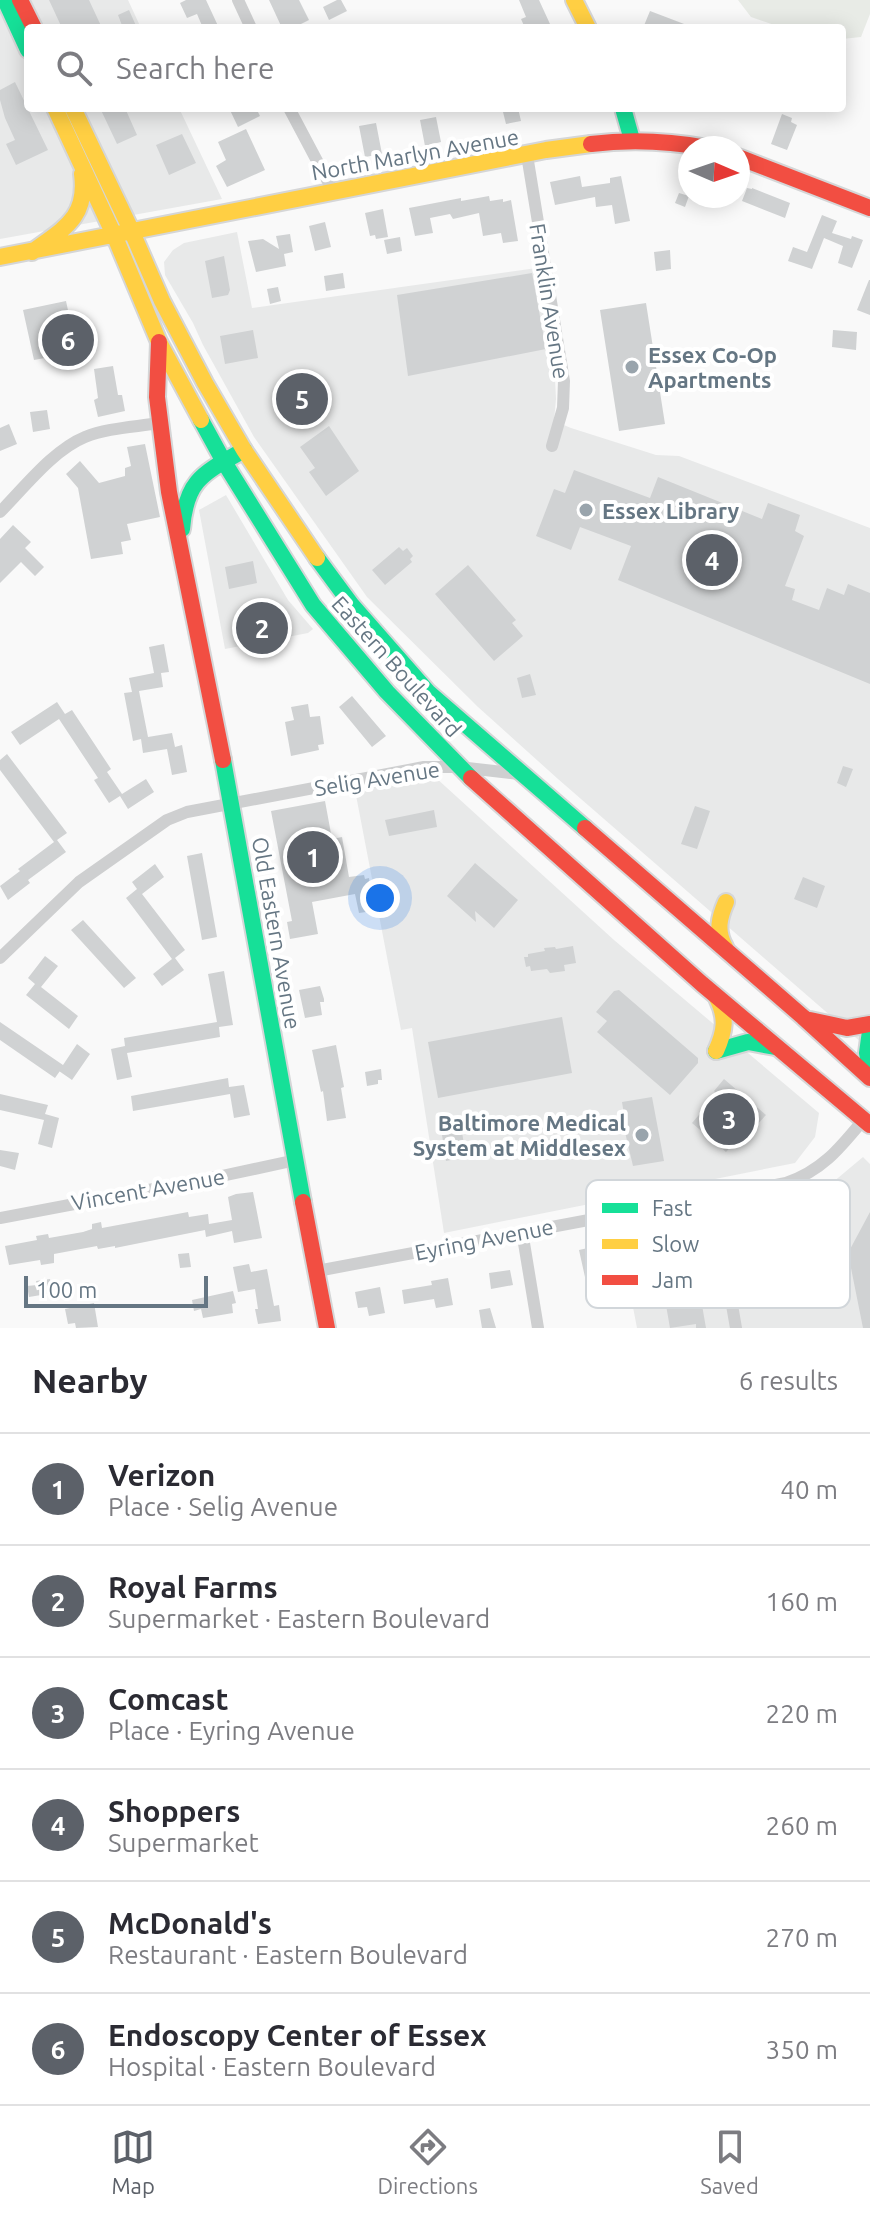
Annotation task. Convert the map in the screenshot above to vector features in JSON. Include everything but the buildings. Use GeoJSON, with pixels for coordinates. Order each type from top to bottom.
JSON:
{"type":"FeatureCollection","features":[{"type":"Feature","properties":{"kind":"main road"},"geometry":{"type":"LineString","coordinates":[[5,0],[24,41]]}},
{"type":"Feature","properties":{"kind":"main road"},"geometry":{"type":"LineString","coordinates":[[20,0],[32,24]]}},
{"type":"Feature","properties":{"kind":"main road"},"geometry":{"type":"LineString","coordinates":[[574,0],[586,24]]}},
{"type":"Feature","properties":{"kind":"main road","name":"Eastern Boulevard"},"geometry":{"type":"LineString","coordinates":[[57,112],[159,342],[224,462],[313,605],[387,692],[459,767],[527,831],[867,1122]]}},
{"type":"Feature","properties":{"kind":"main road","name":"Eastern Boulevard"},"geometry":{"type":"LineString","coordinates":[[75,112],[162,301],[205,383],[244,450],[300,535],[356,611],[428,692],[870,1078]]}},
{"type":"Feature","properties":{"kind":"main road"},"geometry":{"type":"LineString","coordinates":[[624,112],[632,140]]}},
{"type":"Feature","properties":{"kind":"main road","name":"North Marlyn Avenue"},"geometry":{"type":"LineString","coordinates":[[0,257],[115,237],[333,191],[608,141],[678,143]]}},
{"type":"Feature","properties":{"kind":"main road"},"geometry":{"type":"LineString","coordinates":[[750,162],[870,208]]}},
{"type":"Feature","properties":{"kind":"main road"},"geometry":{"type":"LineString","coordinates":[[32,252],[59,231],[82,204],[81,163]]}},
{"type":"Feature","properties":{"kind":"main road","name":"Old Eastern Avenue"},"geometry":{"type":"LineString","coordinates":[[159,342],[157,397],[169,492],[232,802],[327,1328]]}},
{"type":"Feature","properties":{"kind":"main road","name":"Old Eastern Avenue"},"geometry":{"type":"LineString","coordinates":[[181,547],[186,496],[200,477],[244,450]]}},
{"type":"Feature","properties":{"kind":"main road"},"geometry":{"type":"LineString","coordinates":[[726,902],[717,926],[719,939],[729,953]]}},
{"type":"Feature","properties":{"kind":"main road"},"geometry":{"type":"LineString","coordinates":[[715,995],[726,1023],[716,1051],[748,1042],[780,1049]]}},
{"type":"Feature","properties":{"kind":"main road"},"geometry":{"type":"LineString","coordinates":[[803,1017],[840,1029],[858,1029],[870,1024]]}},
{"type":"Feature","properties":{"kind":"main road"},"geometry":{"type":"LineString","coordinates":[[870,1031],[867,1053],[870,1068]]}},
{"type":"Feature","properties":{"kind":"street"},"geometry":{"type":"LineString","coordinates":[[238,0],[249,24]]}},
{"type":"Feature","properties":{"kind":"street"},"geometry":{"type":"LineString","coordinates":[[291,112],[333,191]]}},
{"type":"Feature","properties":{"kind":"street","name":"Franklin Avenue"},"geometry":{"type":"LineString","coordinates":[[527,155],[564,381],[563,408],[552,446]]}},
{"type":"Feature","properties":{"kind":"street"},"geometry":{"type":"LineString","coordinates":[[0,512],[55,457],[75,442],[96,433],[159,423]]}},
{"type":"Feature","properties":{"kind":"street","name":"Selig Avenue"},"geometry":{"type":"LineString","coordinates":[[0,958],[79,882],[167,820],[187,812],[424,767],[459,767],[523,774]]}},
{"type":"Feature","properties":{"kind":"street","name":"Eyring Avenue"},"geometry":{"type":"LineString","coordinates":[[794,1180],[811,1173],[867,1122]]}},
{"type":"Feature","properties":{"kind":"street","name":"Vincent Avenue"},"geometry":{"type":"LineString","coordinates":[[0,1218],[296,1160]]}},
{"type":"Feature","properties":{"kind":"street","name":"Eyring Avenue"},"geometry":{"type":"LineString","coordinates":[[317,1271],[586,1219]]}},
{"type":"Feature","properties":{"kind":"street"},"geometry":{"type":"LineString","coordinates":[[522,1231],[538,1328]]}},
{"type":"Feature","properties":{"kind":"street"},"geometry":{"type":"LineString","coordinates":[[733,1308],[736,1328]]}},
{"type":"Feature","properties":{"kind":"shaded area"},"geometry":{"type":"Polygon","coordinates":[[[0,0],[128,0],[139,24],[24,24],[24,112],[181,112],[222,199],[0,239],[0,0]]]}},
{"type":"Feature","properties":{"kind":"shaded area"},"geometry":{"type":"Polygon","coordinates":[[[738,0],[870,0],[870,14],[861,37],[846,39],[846,24],[771,24],[751,17],[738,0]]]}},
{"type":"Feature","properties":{"kind":"shaded area"},"geometry":{"type":"Polygon","coordinates":[[[237,232],[252,308],[537,268],[554,358],[554,421],[656,455],[679,456],[870,528],[870,1050],[478,707],[367,597],[254,437],[165,275],[164,262],[173,250],[184,243],[237,232]]]}},
{"type":"Feature","properties":{"kind":"shaded area"},"geometry":{"type":"Polygon","coordinates":[[[226,495],[288,600],[313,629],[308,633],[225,649],[199,510],[226,495]]]}},
{"type":"Feature","properties":{"kind":"shaded area"},"geometry":{"type":"Polygon","coordinates":[[[435,777],[614,940],[819,1113],[815,1137],[795,1163],[710,1180],[586,1180],[586,1205],[444,1233],[412,1028],[401,1030],[355,790],[435,777]]]}},
{"type":"Feature","properties":{"kind":"shaded area"},"geometry":{"type":"Polygon","coordinates":[[[863,1157],[870,1164],[870,1328],[637,1328],[633,1308],[850,1308],[850,1180],[836,1180],[863,1157]]]}},
{"type":"Feature","properties":{"kind":"traffic: fast"},"geometry":{"type":"LineString","coordinates":[[5,0],[24,41]]}},
{"type":"Feature","properties":{"kind":"traffic: fast"},"geometry":{"type":"LineString","coordinates":[[624,112],[632,140]]}},
{"type":"Feature","properties":{"kind":"traffic: fast"},"geometry":{"type":"LineString","coordinates":[[201,420],[313,605],[387,692],[471,778]]}},
{"type":"Feature","properties":{"kind":"traffic: fast"},"geometry":{"type":"LineString","coordinates":[[182,529],[188,499],[200,479],[244,450]]}},
{"type":"Feature","properties":{"kind":"traffic: fast"},"geometry":{"type":"LineString","coordinates":[[317,558],[351,604],[428,692],[585,828]]}},
{"type":"Feature","properties":{"kind":"traffic: fast"},"geometry":{"type":"LineString","coordinates":[[223,760],[303,1202]]}},
{"type":"Feature","properties":{"kind":"traffic: fast"},"geometry":{"type":"LineString","coordinates":[[870,1031],[867,1053],[870,1068]]}},
{"type":"Feature","properties":{"kind":"traffic: fast"},"geometry":{"type":"LineString","coordinates":[[716,1051],[748,1042],[775,1047]]}},
{"type":"Feature","properties":{"kind":"traffic: slow"},"geometry":{"type":"LineString","coordinates":[[574,0],[586,24]]}},
{"type":"Feature","properties":{"kind":"traffic: slow"},"geometry":{"type":"LineString","coordinates":[[57,112],[115,237],[159,342],[201,420]]}},
{"type":"Feature","properties":{"kind":"traffic: slow"},"geometry":{"type":"LineString","coordinates":[[75,112],[162,301],[205,383],[244,450],[317,558]]}},
{"type":"Feature","properties":{"kind":"traffic: slow"},"geometry":{"type":"LineString","coordinates":[[0,257],[546,150],[591,144]]}},
{"type":"Feature","properties":{"kind":"traffic: slow"},"geometry":{"type":"LineString","coordinates":[[32,252],[63,229],[77,212],[83,189],[82,174]]}},
{"type":"Feature","properties":{"kind":"traffic: slow"},"geometry":{"type":"LineString","coordinates":[[725,947],[720,924],[726,902]]}},
{"type":"Feature","properties":{"kind":"traffic: slow"},"geometry":{"type":"LineString","coordinates":[[716,1051],[724,1024],[717,998]]}},
{"type":"Feature","properties":{"kind":"traffic: jam"},"geometry":{"type":"LineString","coordinates":[[20,0],[32,24]]}},
{"type":"Feature","properties":{"kind":"traffic: jam"},"geometry":{"type":"LineString","coordinates":[[591,144],[678,144]]}},
{"type":"Feature","properties":{"kind":"traffic: jam"},"geometry":{"type":"LineString","coordinates":[[750,162],[870,208]]}},
{"type":"Feature","properties":{"kind":"traffic: jam"},"geometry":{"type":"LineString","coordinates":[[159,342],[157,397],[169,492],[223,760]]}},
{"type":"Feature","properties":{"kind":"traffic: jam"},"geometry":{"type":"LineString","coordinates":[[471,778],[702,984],[870,1125]]}},
{"type":"Feature","properties":{"kind":"traffic: jam"},"geometry":{"type":"LineString","coordinates":[[585,828],[870,1078]]}},
{"type":"Feature","properties":{"kind":"traffic: jam"},"geometry":{"type":"LineString","coordinates":[[810,1020],[847,1028],[870,1024]]}},
{"type":"Feature","properties":{"kind":"traffic: jam"},"geometry":{"type":"LineString","coordinates":[[303,1202],[327,1328]]}},
{"type":"Feature","properties":{"kind":"place","name":"Endoscopy Center of Essex"},"geometry":{"type":"Point","coordinates":[68,340]}},
{"type":"Feature","properties":{"kind":"place","name":"Essex Co-Op Apartments"},"geometry":{"type":"Point","coordinates":[632,367]}},
{"type":"Feature","properties":{"kind":"place","name":"McDonald's"},"geometry":{"type":"Point","coordinates":[302,399]}},
{"type":"Feature","properties":{"kind":"place","name":"Essex Library"},"geometry":{"type":"Point","coordinates":[586,510]}},
{"type":"Feature","properties":{"kind":"place","name":"Shoppers"},"geometry":{"type":"Point","coordinates":[712,560]}},
{"type":"Feature","properties":{"kind":"place","name":"Royal Farms"},"geometry":{"type":"Point","coordinates":[262,628]}},
{"type":"Feature","properties":{"kind":"place","name":"Verizon"},"geometry":{"type":"Point","coordinates":[313,857]}},
{"type":"Feature","properties":{"kind":"place","name":"Comcast"},"geometry":{"type":"Point","coordinates":[729,1119]}},
{"type":"Feature","properties":{"kind":"place","name":"Baltimore Medical System at Middlesex"},"geometry":{"type":"Point","coordinates":[642,1135]}}]}
